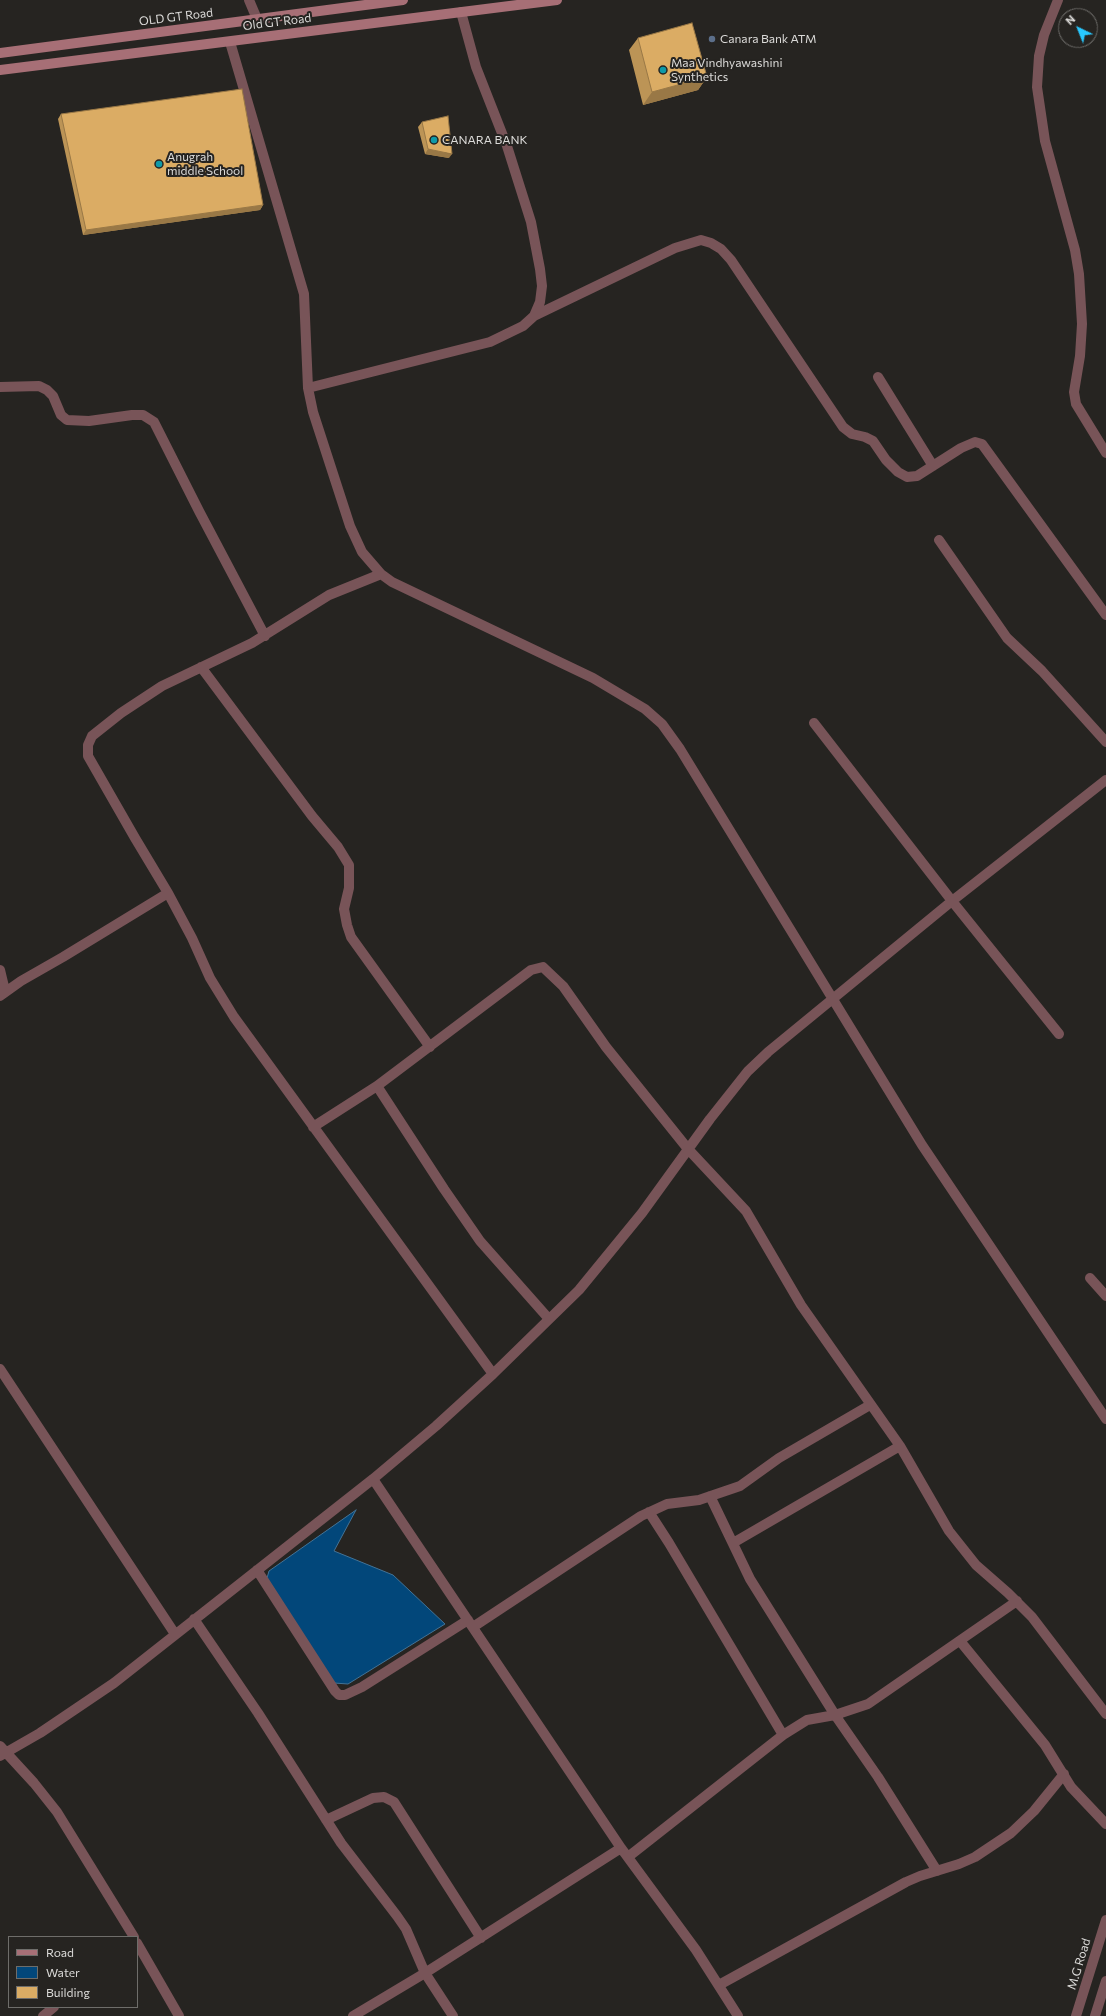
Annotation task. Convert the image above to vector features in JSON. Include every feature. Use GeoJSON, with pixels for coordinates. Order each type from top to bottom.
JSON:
{"type":"FeatureCollection","features":[{"type":"Feature","properties":{"kind":"main road","name":"OLD GT Road"},"geometry":{"type":"LineString","coordinates":[[0,53],[403,0]]}},
{"type":"Feature","properties":{"kind":"main road","name":"Old GT Road"},"geometry":{"type":"LineString","coordinates":[[0,70],[557,0]]}},
{"type":"Feature","properties":{"kind":"street"},"geometry":{"type":"LineString","coordinates":[[249,0],[257,19]]}},
{"type":"Feature","properties":{"kind":"street"},"geometry":{"type":"LineString","coordinates":[[1058,0],[1044,35],[1039,56],[1037,87],[1045,141],[1075,250],[1079,274],[1082,324],[1080,356],[1074,392],[1076,404],[1106,453]]}},
{"type":"Feature","properties":{"kind":"street"},"geometry":{"type":"LineString","coordinates":[[461,12],[476,67],[507,146],[531,222],[542,286],[540,302],[534,316]]}},
{"type":"Feature","properties":{"kind":"street"},"geometry":{"type":"LineString","coordinates":[[230,42],[304,294],[308,388],[313,412],[350,526],[362,552],[381,574],[424,598],[593,678],[645,709],[662,724],[680,749],[922,1145],[1106,1419]]}},
{"type":"Feature","properties":{"kind":"street"},"geometry":{"type":"LineString","coordinates":[[308,388],[490,342],[523,326],[534,316],[675,248],[701,240],[711,243],[721,249],[731,260],[843,427],[852,434],[866,437],[873,441],[886,460],[898,472],[907,477],[917,476],[961,448],[975,442],[982,444],[1106,615]]}},
{"type":"Feature","properties":{"kind":"street"},"geometry":{"type":"LineString","coordinates":[[878,377],[933,466]]}},
{"type":"Feature","properties":{"kind":"street"},"geometry":{"type":"LineString","coordinates":[[0,387],[39,386],[47,390],[53,396],[61,415],[67,420],[89,421],[132,415],[143,415],[154,422],[265,636]]}},
{"type":"Feature","properties":{"kind":"street"},"geometry":{"type":"LineString","coordinates":[[938,540],[1007,638],[1042,671],[1106,742]]}},
{"type":"Feature","properties":{"kind":"street"},"geometry":{"type":"LineString","coordinates":[[381,574],[329,595],[265,636],[162,686],[121,713],[92,736],[88,745],[88,756],[168,893],[192,938],[210,978],[230,1011],[493,1374]]}},
{"type":"Feature","properties":{"kind":"street"},"geometry":{"type":"LineString","coordinates":[[201,667],[312,816],[338,847],[349,865],[349,888],[344,909],[351,937],[430,1047]]}},
{"type":"Feature","properties":{"kind":"street"},"geometry":{"type":"LineString","coordinates":[[814,723],[952,901],[1059,1034]]}},
{"type":"Feature","properties":{"kind":"street"},"geometry":{"type":"LineString","coordinates":[[133,1936],[57,1812],[34,1783],[2,1752],[40,1733],[114,1683],[373,1479],[436,1426],[493,1374],[579,1290],[642,1213],[688,1149],[748,1071],[832,999],[952,901],[1106,780]]}},
{"type":"Feature","properties":{"kind":"street"},"geometry":{"type":"LineString","coordinates":[[0,970],[3,994],[168,893]]}},
{"type":"Feature","properties":{"kind":"street"},"geometry":{"type":"LineString","coordinates":[[313,1127],[377,1086],[430,1047],[470,1014],[531,970],[543,967],[564,986],[606,1047],[688,1149],[746,1211],[801,1306],[900,1446],[948,1531],[976,1565],[1017,1601],[1044,1632],[1106,1714]]}},
{"type":"Feature","properties":{"kind":"street"},"geometry":{"type":"LineString","coordinates":[[377,1086],[444,1189],[480,1241],[549,1319]]}},
{"type":"Feature","properties":{"kind":"street"},"geometry":{"type":"LineString","coordinates":[[1090,1278],[1106,1296]]}},
{"type":"Feature","properties":{"kind":"street"},"geometry":{"type":"LineString","coordinates":[[0,1369],[175,1634]]}},
{"type":"Feature","properties":{"kind":"street"},"geometry":{"type":"LineString","coordinates":[[257,1570],[335,1691],[339,1695],[345,1695],[362,1687],[470,1624],[649,1512],[667,1504],[710,1496],[740,1486],[779,1458],[870,1405]]}},
{"type":"Feature","properties":{"kind":"street"},"geometry":{"type":"LineString","coordinates":[[733,1543],[900,1446]]}},
{"type":"Feature","properties":{"kind":"street"},"geometry":{"type":"LineString","coordinates":[[373,1479],[621,1848],[720,1985],[738,2016]]}},
{"type":"Feature","properties":{"kind":"street"},"geometry":{"type":"LineString","coordinates":[[710,1496],[750,1579],[835,1715],[878,1777],[937,1871]]}},
{"type":"Feature","properties":{"kind":"street"},"geometry":{"type":"LineString","coordinates":[[649,1512],[673,1549],[783,1735]]}},
{"type":"Feature","properties":{"kind":"street"},"geometry":{"type":"LineString","coordinates":[[628,1857],[783,1735],[807,1720],[835,1715],[868,1704],[1017,1601]]}},
{"type":"Feature","properties":{"kind":"street"},"geometry":{"type":"LineString","coordinates":[[194,1619],[258,1713],[326,1820],[355,1862],[406,1929],[425,1973],[453,2016]]}},
{"type":"Feature","properties":{"kind":"street"},"geometry":{"type":"LineString","coordinates":[[960,1641],[1045,1745],[1085,1804],[1106,1824]]}},
{"type":"Feature","properties":{"kind":"street"},"geometry":{"type":"LineString","coordinates":[[720,1985],[901,1885],[920,1876],[975,1857],[1011,1833],[1034,1811],[1064,1774]]}},
{"type":"Feature","properties":{"kind":"street"},"geometry":{"type":"LineString","coordinates":[[326,1820],[372,1798],[384,1797],[394,1802],[481,1938]]}},
{"type":"Feature","properties":{"kind":"street"},"geometry":{"type":"LineString","coordinates":[[353,2016],[368,2012],[425,1973],[621,1848]]}},
{"type":"Feature","properties":{"kind":"street","name":"M.G Road"},"geometry":{"type":"LineString","coordinates":[[1076,2016],[1106,1920]]}},
{"type":"Feature","properties":{"kind":"street"},"geometry":{"type":"LineString","coordinates":[[138,1945],[179,2016]]}},
{"type":"Feature","properties":{"kind":"street"},"geometry":{"type":"LineString","coordinates":[[1095,2016],[1106,1981]]}},
{"type":"Feature","properties":{"kind":"street"},"geometry":{"type":"LineString","coordinates":[[43,2016],[53,2008]]}},
{"type":"Feature","properties":{"kind":"water"},"geometry":{"type":"Polygon","coordinates":[[[356,1510],[334,1551],[393,1575],[445,1624],[348,1684],[334,1683],[267,1578],[269,1571],[356,1510]]]}},
{"type":"Feature","properties":{"kind":"building","name":"Maa Vindhyawashini Synthetics"},"geometry":{"type":"Polygon","coordinates":[[[692,23],[707,77],[652,92],[638,38],[692,23]]]}},
{"type":"Feature","properties":{"kind":"building","name":"Anugrah middle School"},"geometry":{"type":"Polygon","coordinates":[[[242,89],[263,205],[86,230],[61,114],[242,89]]]}},
{"type":"Feature","properties":{"kind":"building","name":"CANARA BANK"},"geometry":{"type":"Polygon","coordinates":[[[448,116],[452,154],[428,149],[422,122],[448,116]]]}},
{"type":"Feature","properties":{"kind":"place","name":"Canara Bank ATM"},"geometry":{"type":"Point","coordinates":[712,39]}},
{"type":"Feature","properties":{"kind":"place","name":"Maa Vindhyawashini Synthetics"},"geometry":{"type":"Point","coordinates":[663,70]}},
{"type":"Feature","properties":{"kind":"place","name":"CANARA BANK"},"geometry":{"type":"Point","coordinates":[434,140]}},
{"type":"Feature","properties":{"kind":"place","name":"Anugrah middle School"},"geometry":{"type":"Point","coordinates":[159,164]}}]}
